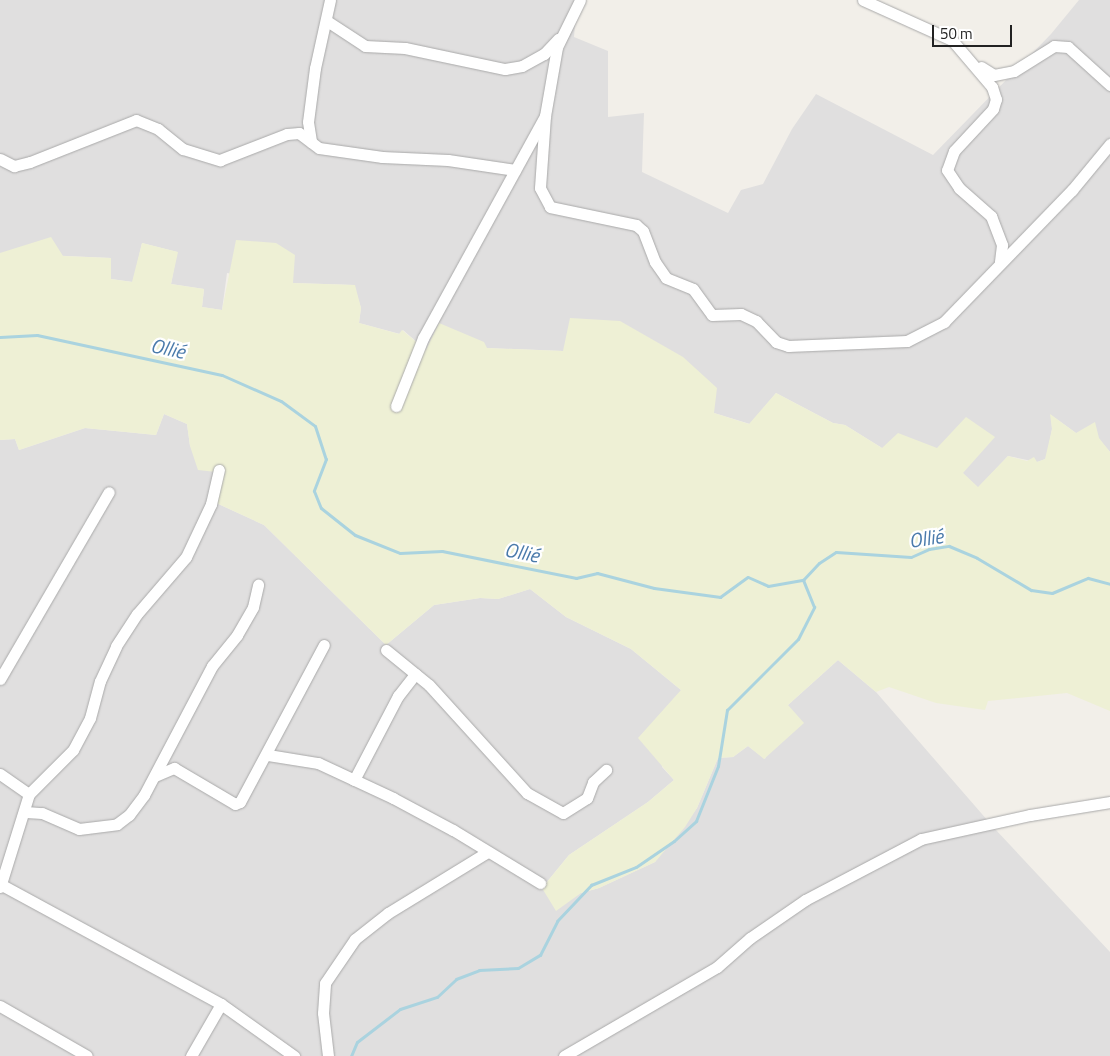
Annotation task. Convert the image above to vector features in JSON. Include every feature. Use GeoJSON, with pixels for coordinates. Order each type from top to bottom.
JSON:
{"type":"FeatureCollection","features":[{"type":"Feature","properties":{"kind":"street"},"geometry":{"type":"LineString","coordinates":[[311,142],[308,122],[315,68],[327,21],[330,0]]}},
{"type":"Feature","properties":{"kind":"street"},"geometry":{"type":"LineString","coordinates":[[580,0],[563,34],[549,84],[540,188],[550,208],[636,225],[643,232],[655,262],[666,278],[693,289],[712,314],[741,314],[756,321],[776,342],[788,346],[907,341],[944,322],[1000,262],[1072,190],[1110,144]]}},
{"type":"Feature","properties":{"kind":"street"},"geometry":{"type":"LineString","coordinates":[[863,0],[952,40],[992,87],[996,99],[993,109],[954,151],[947,170],[959,188],[991,216],[1002,245],[1000,262]]}},
{"type":"Feature","properties":{"kind":"street"},"geometry":{"type":"LineString","coordinates":[[327,21],[365,46],[405,48],[505,69],[522,66],[544,54],[563,34]]}},
{"type":"Feature","properties":{"kind":"street"},"geometry":{"type":"LineString","coordinates":[[971,61],[994,75],[1014,71],[1054,46],[1068,48],[1110,85]]}},
{"type":"Feature","properties":{"kind":"street"},"geometry":{"type":"LineString","coordinates":[[396,406],[423,338],[545,116]]}},
{"type":"Feature","properties":{"kind":"street"},"geometry":{"type":"LineString","coordinates":[[0,159],[14,166],[30,162],[136,120],[158,129],[183,149],[220,160],[287,134],[299,132],[319,148],[372,156],[448,160],[515,170]]}},
{"type":"Feature","properties":{"kind":"street"},"geometry":{"type":"LineString","coordinates":[[219,470],[211,504],[186,557],[136,614],[116,646],[100,681],[90,718],[73,750],[29,794],[26,812],[1,885],[221,1004],[294,1056]]}},
{"type":"Feature","properties":{"kind":"street"},"geometry":{"type":"LineString","coordinates":[[0,678],[109,492]]}},
{"type":"Feature","properties":{"kind":"street"},"geometry":{"type":"LineString","coordinates":[[26,812],[42,813],[80,829],[117,824],[129,815],[155,776],[212,666],[238,635],[254,608],[258,585]]}},
{"type":"Feature","properties":{"kind":"street"},"geometry":{"type":"LineString","coordinates":[[155,776],[174,768],[235,804],[244,798],[324,645]]}},
{"type":"Feature","properties":{"kind":"street"},"geometry":{"type":"LineString","coordinates":[[386,650],[429,685],[527,793],[564,813],[587,798],[593,782],[606,770]]}},
{"type":"Feature","properties":{"kind":"street"},"geometry":{"type":"LineString","coordinates":[[354,780],[398,696],[415,674]]}},
{"type":"Feature","properties":{"kind":"street"},"geometry":{"type":"LineString","coordinates":[[268,755],[318,763],[453,830],[486,852],[540,883]]}},
{"type":"Feature","properties":{"kind":"street"},"geometry":{"type":"LineString","coordinates":[[0,774],[29,794]]}},
{"type":"Feature","properties":{"kind":"street"},"geometry":{"type":"LineString","coordinates":[[564,1056],[717,967],[805,900],[920,839],[1030,815],[1110,802]]}},
{"type":"Feature","properties":{"kind":"street"},"geometry":{"type":"LineString","coordinates":[[328,1056],[323,1013],[325,983],[355,939],[388,914],[486,852]]}},
{"type":"Feature","properties":{"kind":"street"},"geometry":{"type":"LineString","coordinates":[[191,1056],[221,1004]]}},
{"type":"Feature","properties":{"kind":"street"},"geometry":{"type":"LineString","coordinates":[[0,1006],[88,1056]]}},
{"type":"Feature","properties":{"kind":"shaded area"},"geometry":{"type":"Polygon","coordinates":[[[0,0],[577,0],[574,37],[608,51],[608,117],[644,113],[642,172],[728,213],[741,190],[763,184],[792,129],[816,94],[933,155],[1051,34],[1079,0],[1110,0],[1110,452],[1098,438],[1076,433],[1051,415],[1052,429],[1046,459],[1037,462],[1008,456],[978,488],[937,448],[882,448],[845,425],[833,423],[776,393],[750,424],[714,413],[563,351],[487,348],[426,350],[403,330],[400,334],[359,323],[361,308],[354,285],[293,283],[227,273],[222,310],[202,307],[204,289],[171,284],[177,252],[142,243],[133,282],[111,279],[111,258],[0,253],[0,0]]]}},
{"type":"Feature","properties":{"kind":"shaded area"},"geometry":{"type":"Polygon","coordinates":[[[164,414],[187,424],[190,446],[225,473],[214,502],[264,525],[386,645],[434,605],[480,598],[498,599],[530,589],[566,617],[631,649],[681,690],[662,767],[674,780],[648,802],[569,855],[542,888],[581,893],[599,888],[655,862],[697,808],[718,758],[733,757],[748,746],[765,759],[788,705],[838,660],[876,692],[995,829],[1110,952],[1110,1056],[0,1056],[0,440],[15,439],[19,450],[85,428],[156,435],[164,414]]]}},
{"type":"Feature","properties":{"kind":"green space"},"geometry":{"type":"Polygon","coordinates":[[[51,237],[63,256],[111,258],[111,279],[132,282],[142,243],[178,252],[171,284],[204,289],[202,307],[222,310],[236,240],[276,243],[295,255],[293,283],[355,285],[361,308],[359,323],[399,334],[402,330],[426,350],[439,323],[484,342],[487,348],[563,351],[570,318],[620,321],[683,357],[717,388],[714,413],[749,424],[776,393],[833,423],[845,425],[882,448],[898,433],[937,448],[966,417],[995,437],[963,473],[978,487],[1008,456],[1027,461],[1034,457],[1037,462],[1045,459],[1052,429],[1050,414],[1076,433],[1095,422],[1099,438],[1110,452],[1110,711],[1067,693],[988,701],[985,710],[936,703],[889,687],[876,692],[838,660],[788,705],[804,723],[764,759],[748,746],[733,757],[718,758],[697,808],[685,827],[655,862],[599,888],[581,893],[556,911],[542,888],[569,855],[648,802],[674,780],[638,738],[681,690],[631,649],[566,617],[530,589],[498,599],[480,598],[434,605],[386,645],[264,525],[214,502],[225,473],[198,470],[190,446],[187,424],[164,414],[156,435],[85,428],[19,450],[15,439],[0,440],[0,253],[51,237]]]}},
{"type":"Feature","properties":{"kind":"waterway","name":"Ollié"},"geometry":{"type":"LineString","coordinates":[[0,337],[37,335],[222,375],[281,401],[315,426],[326,459],[314,491],[321,508],[355,535],[400,553],[442,551],[576,578],[597,573],[654,588],[720,597],[748,577],[768,586],[803,580],[819,563],[836,552],[911,557],[929,549],[949,546],[977,558],[1031,590],[1052,593],[1088,578],[1110,584]]}},
{"type":"Feature","properties":{"kind":"waterway"},"geometry":{"type":"LineString","coordinates":[[351,1056],[357,1042],[400,1009],[437,997],[456,979],[479,970],[518,968],[540,955],[557,921],[591,885],[636,867],[674,841],[696,821],[718,766],[727,710],[798,639],[814,607],[803,580]]}}]}
